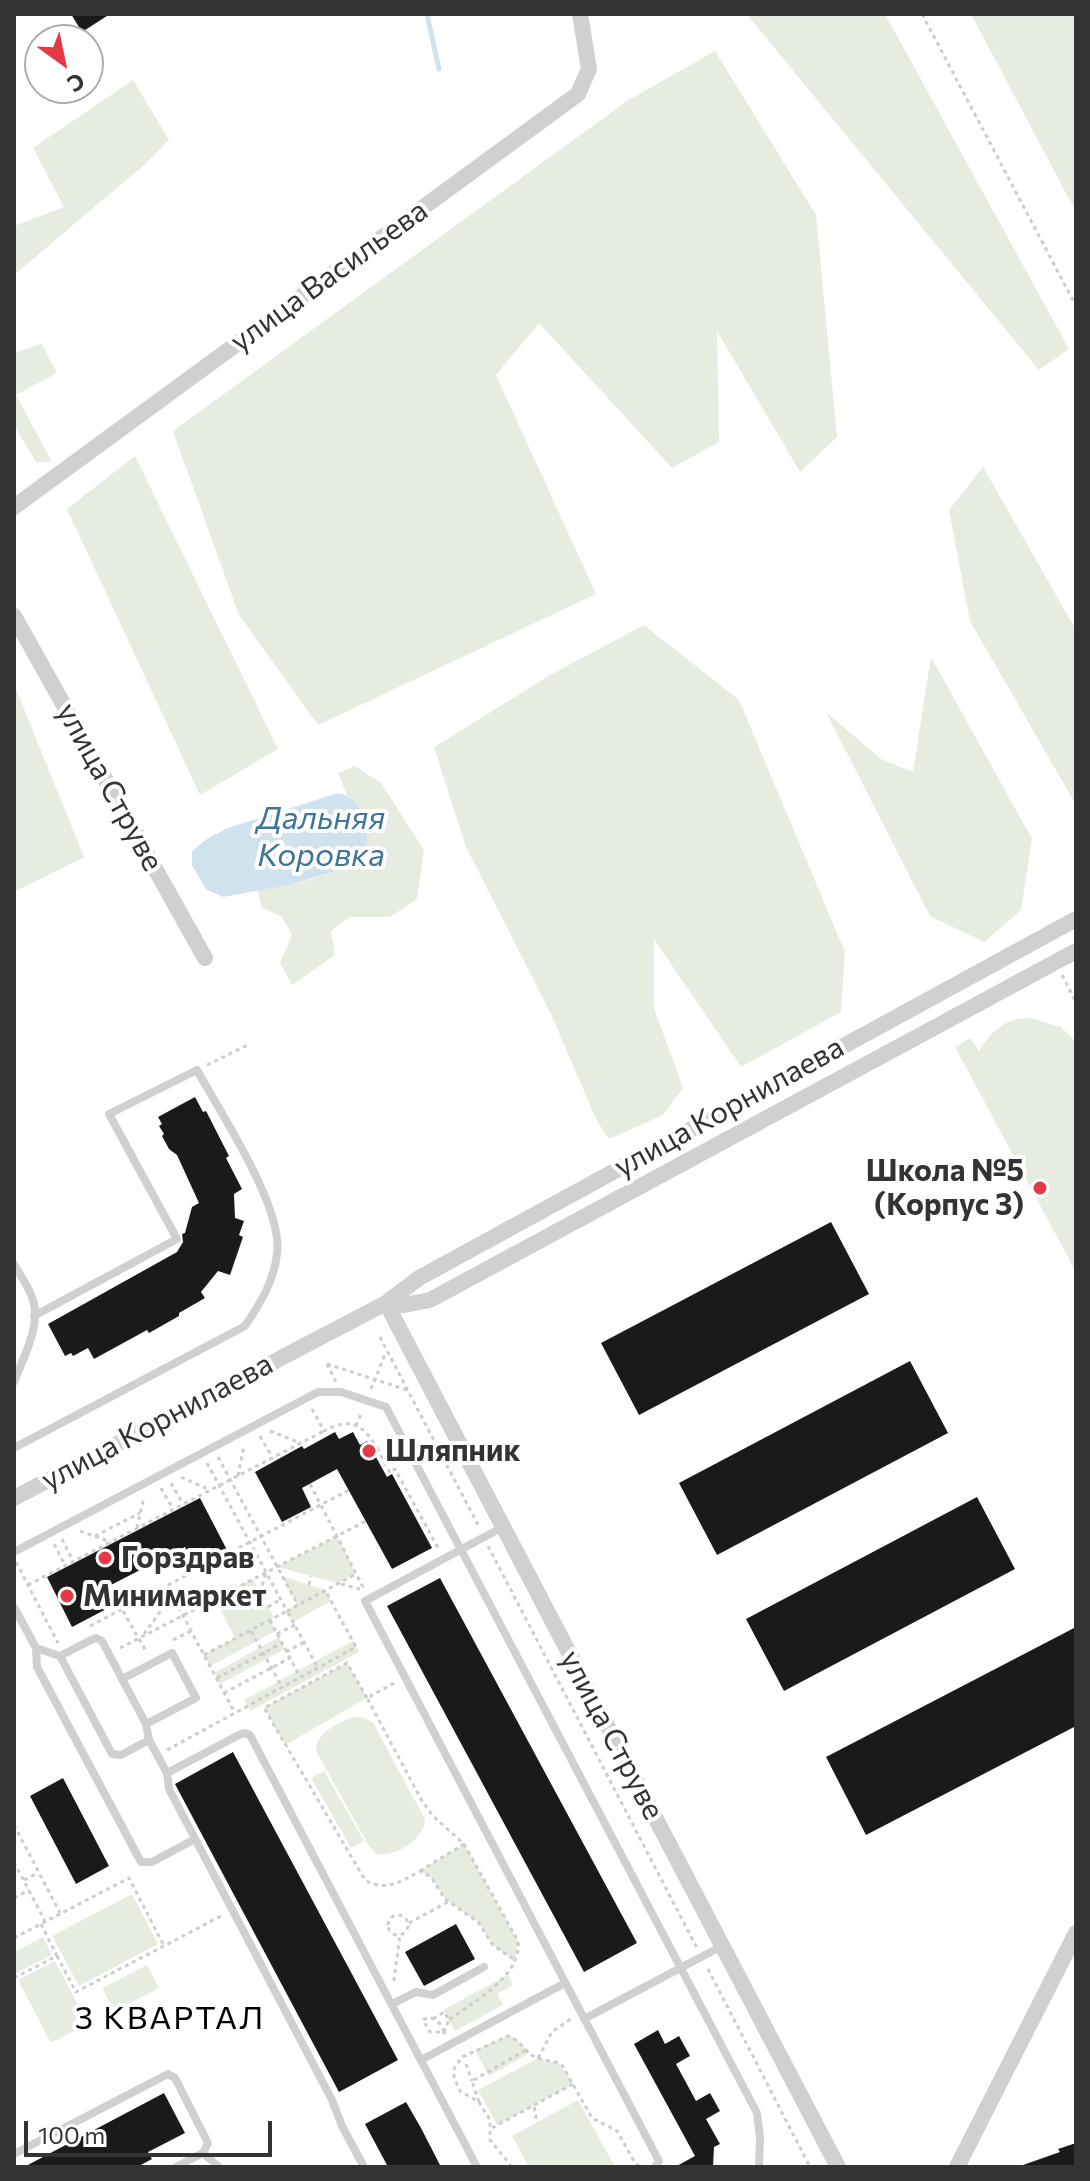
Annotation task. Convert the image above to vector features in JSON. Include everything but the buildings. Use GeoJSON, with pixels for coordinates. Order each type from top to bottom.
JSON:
{"type":"FeatureCollection","features":[{"type":"Feature","properties":{"kind":"street","name":"улица Васильева"},"geometry":{"type":"LineString","coordinates":[[14,507],[578,94],[589,69],[580,14]]}},
{"type":"Feature","properties":{"kind":"street","name":"улица Струве"},"geometry":{"type":"LineString","coordinates":[[14,616],[205,958]]}},
{"type":"Feature","properties":{"kind":"street","name":"улица Корнилаева"},"geometry":{"type":"LineString","coordinates":[[14,1498],[386,1303],[419,1278],[1076,919]]}},
{"type":"Feature","properties":{"kind":"street","name":"улица Корнилаева"},"geometry":{"type":"LineString","coordinates":[[386,1303],[404,1305],[430,1300],[1076,951]]}},
{"type":"Feature","properties":{"kind":"street","name":"улица Струве"},"geometry":{"type":"LineString","coordinates":[[386,1303],[838,2167]]}},
{"type":"Feature","properties":{"kind":"street"},"geometry":{"type":"LineString","coordinates":[[957,2167],[1076,1933]]}},
{"type":"Feature","properties":{"kind":"lane"},"geometry":{"type":"LineString","coordinates":[[14,1448],[245,1326],[261,1302],[278,1252],[276,1227],[269,1202],[197,1070],[109,1114],[177,1239],[34,1316]]}},
{"type":"Feature","properties":{"kind":"lane"},"geometry":{"type":"LineString","coordinates":[[14,1264],[34,1300],[32,1335],[14,1382]]}},
{"type":"Feature","properties":{"kind":"lane"},"geometry":{"type":"LineString","coordinates":[[14,1552],[328,1390],[386,1407],[757,2113],[759,2167]]}},
{"type":"Feature","properties":{"kind":"lane"},"geometry":{"type":"LineString","coordinates":[[503,1527],[365,1601],[659,2161],[655,2167]]}},
{"type":"Feature","properties":{"kind":"lane"},"geometry":{"type":"LineString","coordinates":[[14,1607],[39,1650],[37,1667],[137,1858],[146,1864],[195,1839]]}},
{"type":"Feature","properties":{"kind":"lane"},"geometry":{"type":"LineString","coordinates":[[39,1650],[60,1656],[96,1638],[102,1641],[146,1724],[149,1740],[167,1773],[169,1789],[364,2167]]}},
{"type":"Feature","properties":{"kind":"lane"},"geometry":{"type":"LineString","coordinates":[[122,1679],[172,1653],[178,1664],[196,1698],[146,1724]]}},
{"type":"Feature","properties":{"kind":"lane"},"geometry":{"type":"LineString","coordinates":[[60,1656],[112,1754],[121,1755],[149,1740]]}},
{"type":"Feature","properties":{"kind":"lane"},"geometry":{"type":"LineString","coordinates":[[167,1773],[239,1735],[250,1735],[477,2167]]}},
{"type":"Feature","properties":{"kind":"lane"},"geometry":{"type":"LineString","coordinates":[[583,2016],[722,1946]]}},
{"type":"Feature","properties":{"kind":"lane"},"geometry":{"type":"LineString","coordinates":[[392,2004],[416,1992],[433,1995],[484,1967]]}},
{"type":"Feature","properties":{"kind":"lane"},"geometry":{"type":"LineString","coordinates":[[421,2060],[565,1983]]}},
{"type":"Feature","properties":{"kind":"lane"},"geometry":{"type":"LineString","coordinates":[[14,2154],[168,2074],[175,2078],[207,2139],[207,2149],[203,2153],[176,2167]]}},
{"type":"Feature","properties":{"kind":"lane"},"geometry":{"type":"LineString","coordinates":[[203,2153],[219,2167]]}},
{"type":"Feature","properties":{"kind":"path"},"geometry":{"type":"LineString","coordinates":[[922,14],[1076,306]]}},
{"type":"Feature","properties":{"kind":"path"},"geometry":{"type":"LineString","coordinates":[[1060,971],[1076,1002]]}},
{"type":"Feature","properties":{"kind":"path"},"geometry":{"type":"LineString","coordinates":[[197,1070],[250,1044]]}},
{"type":"Feature","properties":{"kind":"path"},"geometry":{"type":"LineString","coordinates":[[380,1337],[810,2167]]}},
{"type":"Feature","properties":{"kind":"path"},"geometry":{"type":"LineString","coordinates":[[327,1364],[407,1390]]}},
{"type":"Feature","properties":{"kind":"path"},"geometry":{"type":"LineString","coordinates":[[306,1399],[324,1431]]}},
{"type":"Feature","properties":{"kind":"path"},"geometry":{"type":"LineString","coordinates":[[28,1585],[340,1424],[360,1427],[368,1433],[390,1473],[395,1469],[444,1558]]}},
{"type":"Feature","properties":{"kind":"path"},"geometry":{"type":"LineString","coordinates":[[252,1427],[300,1443]]}},
{"type":"Feature","properties":{"kind":"path"},"geometry":{"type":"LineString","coordinates":[[252,1427],[272,1458]]}},
{"type":"Feature","properties":{"kind":"path"},"geometry":{"type":"LineString","coordinates":[[238,1476],[252,1427]]}},
{"type":"Feature","properties":{"kind":"path"},"geometry":{"type":"LineString","coordinates":[[213,1447],[298,1605]]}},
{"type":"Feature","properties":{"kind":"path"},"geometry":{"type":"LineString","coordinates":[[377,1448],[412,1454]]}},
{"type":"Feature","properties":{"kind":"path"},"geometry":{"type":"LineString","coordinates":[[202,1453],[318,1668]]}},
{"type":"Feature","properties":{"kind":"path"},"geometry":{"type":"LineString","coordinates":[[166,1472],[210,1490]]}},
{"type":"Feature","properties":{"kind":"path"},"geometry":{"type":"LineString","coordinates":[[166,1472],[183,1504]]}},
{"type":"Feature","properties":{"kind":"path"},"geometry":{"type":"LineString","coordinates":[[151,1480],[173,1509]]}},
{"type":"Feature","properties":{"kind":"path"},"geometry":{"type":"LineString","coordinates":[[137,1528],[151,1480]]}},
{"type":"Feature","properties":{"kind":"path"},"geometry":{"type":"LineString","coordinates":[[310,1484],[369,1599]]}},
{"type":"Feature","properties":{"kind":"path"},"geometry":{"type":"LineString","coordinates":[[86,1628],[349,1490]]}},
{"type":"Feature","properties":{"kind":"path"},"geometry":{"type":"LineString","coordinates":[[95,1536],[140,1513]]}},
{"type":"Feature","properties":{"kind":"path"},"geometry":{"type":"LineString","coordinates":[[121,1653],[116,1650],[366,1521]]}},
{"type":"Feature","properties":{"kind":"path"},"geometry":{"type":"LineString","coordinates":[[57,1530],[111,1542]]}},
{"type":"Feature","properties":{"kind":"path"},"geometry":{"type":"LineString","coordinates":[[57,1530],[73,1561]]}},
{"type":"Feature","properties":{"kind":"path"},"geometry":{"type":"LineString","coordinates":[[57,1530],[65,1565]]}},
{"type":"Feature","properties":{"kind":"path"},"geometry":{"type":"LineString","coordinates":[[14,1559],[58,1643],[39,1650]]}},
{"type":"Feature","properties":{"kind":"path"},"geometry":{"type":"LineString","coordinates":[[260,1593],[266,1572]]}},
{"type":"Feature","properties":{"kind":"path"},"geometry":{"type":"LineString","coordinates":[[204,1655],[356,1574]]}},
{"type":"Feature","properties":{"kind":"path"},"geometry":{"type":"LineString","coordinates":[[309,1585],[311,1576]]}},
{"type":"Feature","properties":{"kind":"path"},"geometry":{"type":"LineString","coordinates":[[338,1583],[364,1590]]}},
{"type":"Feature","properties":{"kind":"path"},"geometry":{"type":"LineString","coordinates":[[167,1585],[235,1713]]}},
{"type":"Feature","properties":{"kind":"path"},"geometry":{"type":"LineString","coordinates":[[157,1755],[356,1647],[325,1590]]}},
{"type":"Feature","properties":{"kind":"path"},"geometry":{"type":"LineString","coordinates":[[141,1637],[172,1595]]}},
{"type":"Feature","properties":{"kind":"path"},"geometry":{"type":"LineString","coordinates":[[268,1607],[281,1599]]}},
{"type":"Feature","properties":{"kind":"path"},"geometry":{"type":"LineString","coordinates":[[122,1609],[141,1637],[144,1654],[158,1647]]}},
{"type":"Feature","properties":{"kind":"path"},"geometry":{"type":"LineString","coordinates":[[270,1620],[300,1677]]}},
{"type":"Feature","properties":{"kind":"path"},"geometry":{"type":"LineString","coordinates":[[100,1621],[105,1630]]}},
{"type":"Feature","properties":{"kind":"path"},"geometry":{"type":"LineString","coordinates":[[277,1634],[295,1625]]}},
{"type":"Feature","properties":{"kind":"path"},"geometry":{"type":"LineString","coordinates":[[250,1630],[282,1687]]}},
{"type":"Feature","properties":{"kind":"path"},"geometry":{"type":"LineString","coordinates":[[169,1642],[191,1631]]}},
{"type":"Feature","properties":{"kind":"path"},"geometry":{"type":"LineString","coordinates":[[286,1652],[304,1642]]}},
{"type":"Feature","properties":{"kind":"path"},"geometry":{"type":"LineString","coordinates":[[217,1678],[282,1643]]}},
{"type":"Feature","properties":{"kind":"path"},"geometry":{"type":"LineString","coordinates":[[224,1693],[290,1658]]}},
{"type":"Feature","properties":{"kind":"path"},"geometry":{"type":"LineString","coordinates":[[444,2032],[449,2020],[508,1975],[515,1960],[518,1941],[464,1844],[428,1809],[347,1663],[264,1708],[360,1875],[370,1884],[384,1886],[400,1883],[464,1844]]}},
{"type":"Feature","properties":{"kind":"path"},"geometry":{"type":"LineString","coordinates":[[367,1698],[404,1677]]}},
{"type":"Feature","properties":{"kind":"path"},"geometry":{"type":"LineString","coordinates":[[14,1825],[60,1913]]}},
{"type":"Feature","properties":{"kind":"path"},"geometry":{"type":"LineString","coordinates":[[14,1862],[76,1992],[232,1910]]}},
{"type":"Feature","properties":{"kind":"path"},"geometry":{"type":"LineString","coordinates":[[420,1871],[435,1880],[448,1902],[478,1922],[493,1945],[515,1960]]}},
{"type":"Feature","properties":{"kind":"path"},"geometry":{"type":"LineString","coordinates":[[24,1880],[39,1872]]}},
{"type":"Feature","properties":{"kind":"path"},"geometry":{"type":"LineString","coordinates":[[14,1938],[129,1878],[164,1945]]}},
{"type":"Feature","properties":{"kind":"path"},"geometry":{"type":"LineString","coordinates":[[14,1898],[29,1890]]}},
{"type":"Feature","properties":{"kind":"path"},"geometry":{"type":"LineString","coordinates":[[408,1924],[448,1902]]}},
{"type":"Feature","properties":{"kind":"path"},"geometry":{"type":"LineString","coordinates":[[399,1915],[406,1918],[408,1924],[406,1932],[400,1935],[389,1931],[389,1920],[399,1915]]}},
{"type":"Feature","properties":{"kind":"path"},"geometry":{"type":"LineString","coordinates":[[392,2004],[400,1935]]}},
{"type":"Feature","properties":{"kind":"path"},"geometry":{"type":"LineString","coordinates":[[14,1978],[57,1956]]}},
{"type":"Feature","properties":{"kind":"path"},"geometry":{"type":"LineString","coordinates":[[444,2032],[436,2034],[426,2028],[423,2020],[433,2019],[444,2012],[449,2020]]}},
{"type":"Feature","properties":{"kind":"path"},"geometry":{"type":"LineString","coordinates":[[538,2058],[555,2029],[583,2016]]}},
{"type":"Feature","properties":{"kind":"path"},"geometry":{"type":"LineString","coordinates":[[433,2019],[441,2024],[451,2044]]}},
{"type":"Feature","properties":{"kind":"path"},"geometry":{"type":"LineString","coordinates":[[479,2102],[467,2096],[456,2084],[454,2069],[457,2062],[503,2036],[515,2038],[538,2058],[560,2064],[592,2118],[617,2131],[635,2163],[641,2167]]}},
{"type":"Feature","properties":{"kind":"path"},"geometry":{"type":"LineString","coordinates":[[472,2081],[526,2050]]}},
{"type":"Feature","properties":{"kind":"path"},"geometry":{"type":"LineString","coordinates":[[466,2064],[479,2102],[490,2120],[490,2140],[512,2167]]}},
{"type":"Feature","properties":{"kind":"path"},"geometry":{"type":"LineString","coordinates":[[491,2129],[573,2084]]}},
{"type":"Feature","properties":{"kind":"path"},"geometry":{"type":"LineString","coordinates":[[535,2105],[537,2123]]}},
{"type":"Feature","properties":{"kind":"path"},"geometry":{"type":"LineString","coordinates":[[628,2167],[635,2163]]}},
{"type":"Feature","properties":{"kind":"shaded area"},"geometry":{"type":"Polygon","coordinates":[[[755,14],[885,14],[1069,349],[1039,370],[749,17],[755,14]]]}},
{"type":"Feature","properties":{"kind":"shaded area"},"geometry":{"type":"Polygon","coordinates":[[[971,14],[1076,14],[1076,212],[971,14]]]}},
{"type":"Feature","properties":{"kind":"shaded area"},"geometry":{"type":"Polygon","coordinates":[[[715,51],[816,215],[837,437],[800,472],[717,331],[719,442],[672,468],[539,323],[496,375],[596,594],[318,725],[239,615],[173,431],[627,101],[715,51]]]}},
{"type":"Feature","properties":{"kind":"shaded area"},"geometry":{"type":"Polygon","coordinates":[[[133,80],[169,140],[144,165],[14,275],[14,226],[64,207],[33,148],[98,104],[104,104],[104,100],[133,80]]]}},
{"type":"Feature","properties":{"kind":"shaded area"},"geometry":{"type":"Polygon","coordinates":[[[42,344],[57,373],[16,395],[52,462],[36,462],[14,425],[14,353],[42,344]]]}},
{"type":"Feature","properties":{"kind":"shaded area"},"geometry":{"type":"Polygon","coordinates":[[[135,456],[278,749],[200,795],[67,509],[135,456]]]}},
{"type":"Feature","properties":{"kind":"shaded area"},"geometry":{"type":"Polygon","coordinates":[[[983,467],[1076,630],[1076,805],[970,621],[949,510],[983,467]]]}},
{"type":"Feature","properties":{"kind":"shaded area"},"geometry":{"type":"Polygon","coordinates":[[[644,625],[739,700],[845,952],[841,1012],[741,1067],[654,939],[654,1008],[683,1088],[663,1115],[609,1139],[597,1121],[550,1012],[466,847],[434,747],[552,674],[644,625]]]}},
{"type":"Feature","properties":{"kind":"shaded area"},"geometry":{"type":"Polygon","coordinates":[[[931,657],[1032,839],[1021,910],[984,942],[930,916],[826,712],[881,759],[913,772],[931,657]]]}},
{"type":"Feature","properties":{"kind":"shaded area"},"geometry":{"type":"Polygon","coordinates":[[[14,684],[84,857],[14,892],[14,684]]]}},
{"type":"Feature","properties":{"kind":"shaded area"},"geometry":{"type":"Polygon","coordinates":[[[355,766],[381,783],[424,850],[417,899],[390,917],[349,917],[331,931],[335,955],[292,985],[280,963],[292,935],[282,917],[261,907],[258,890],[328,874],[363,852],[354,802],[347,795],[338,773],[355,766]]]}},
{"type":"Feature","properties":{"kind":"shaded area","name":"Школа №5 (Корпус 3)"},"geometry":{"type":"Polygon","coordinates":[[[1031,1018],[1061,1027],[1076,1042],[1076,1272],[955,1047],[970,1038],[979,1051],[989,1037],[1006,1023],[1031,1018]]]}},
{"type":"Feature","properties":{"kind":"shaded area"},"geometry":{"type":"Polygon","coordinates":[[[337,1536],[356,1574],[338,1583],[277,1567],[337,1536]]]}},
{"type":"Feature","properties":{"kind":"shaded area"},"geometry":{"type":"Polygon","coordinates":[[[282,1576],[325,1590],[331,1601],[293,1622],[287,1611],[297,1605],[282,1576]]]}},
{"type":"Feature","properties":{"kind":"shaded area"},"geometry":{"type":"Polygon","coordinates":[[[253,1579],[274,1618],[270,1620],[276,1631],[210,1666],[204,1655],[235,1638],[215,1599],[253,1579]]]}},
{"type":"Feature","properties":{"kind":"shaded area"},"geometry":{"type":"Polygon","coordinates":[[[279,1637],[285,1649],[220,1684],[214,1673],[279,1637]]]}},
{"type":"Feature","properties":{"kind":"shaded area"},"geometry":{"type":"Polygon","coordinates":[[[353,1641],[359,1652],[250,1711],[244,1700],[353,1641]]]}},
{"type":"Feature","properties":{"kind":"shaded area"},"geometry":{"type":"Polygon","coordinates":[[[347,1663],[367,1698],[285,1745],[264,1708],[347,1663]]]}},
{"type":"Feature","properties":{"kind":"shaded area"},"geometry":{"type":"Polygon","coordinates":[[[354,1717],[363,1717],[373,1723],[425,1819],[424,1827],[415,1840],[392,1853],[376,1854],[369,1846],[316,1751],[324,1733],[354,1717]]]}},
{"type":"Feature","properties":{"kind":"shaded area"},"geometry":{"type":"Polygon","coordinates":[[[324,1771],[364,1841],[351,1848],[311,1778],[324,1771]]]}},
{"type":"Feature","properties":{"kind":"shaded area"},"geometry":{"type":"Polygon","coordinates":[[[464,1844],[518,1941],[515,1960],[493,1945],[478,1922],[445,1899],[431,1877],[420,1871],[464,1844]]]}},
{"type":"Feature","properties":{"kind":"shaded area"},"geometry":{"type":"Polygon","coordinates":[[[132,1894],[158,1944],[79,1986],[52,1936],[132,1894]]]}},
{"type":"Feature","properties":{"kind":"shaded area"},"geometry":{"type":"Polygon","coordinates":[[[43,1937],[52,1955],[14,1974],[14,1952],[43,1937]]]}},
{"type":"Feature","properties":{"kind":"shaded area"},"geometry":{"type":"Polygon","coordinates":[[[55,1961],[88,2024],[51,2043],[18,1980],[55,1961]]]}},
{"type":"Feature","properties":{"kind":"shaded area"},"geometry":{"type":"Polygon","coordinates":[[[147,1965],[159,1988],[114,2011],[102,1988],[147,1965]]]}},
{"type":"Feature","properties":{"kind":"shaded area"},"geometry":{"type":"Polygon","coordinates":[[[508,1975],[513,1985],[497,1994],[503,2005],[455,2031],[443,2010],[508,1975]]]}},
{"type":"Feature","properties":{"kind":"shaded area"},"geometry":{"type":"Polygon","coordinates":[[[508,2036],[515,2038],[530,2053],[489,2076],[475,2050],[508,2036]]]}},
{"type":"Feature","properties":{"kind":"shaded area"},"geometry":{"type":"Polygon","coordinates":[[[538,2058],[560,2064],[573,2084],[497,2125],[478,2090],[538,2058]]]}},
{"type":"Feature","properties":{"kind":"shaded area"},"geometry":{"type":"Polygon","coordinates":[[[578,2100],[615,2167],[529,2167],[512,2136],[578,2100]]]}},
{"type":"Feature","properties":{"kind":"water","name":"Дальняя Коровка"},"geometry":{"type":"Polygon","coordinates":[[[338,793],[353,800],[365,821],[367,846],[356,859],[336,871],[289,885],[223,897],[206,889],[192,865],[192,851],[207,839],[228,828],[338,793]]]}},
{"type":"Feature","properties":{"kind":"waterway"},"geometry":{"type":"LineString","coordinates":[[427,14],[439,69]]}},
{"type":"Feature","properties":{"kind":"place","name":"Школа №5 (Корпус 3)"},"geometry":{"type":"Point","coordinates":[1040,1188]}},
{"type":"Feature","properties":{"kind":"place","name":"Шляпник"},"geometry":{"type":"Point","coordinates":[369,1451]}},
{"type":"Feature","properties":{"kind":"place","name":"Горздрав"},"geometry":{"type":"Point","coordinates":[105,1558]}},
{"type":"Feature","properties":{"kind":"place","name":"Минимаркет"},"geometry":{"type":"Point","coordinates":[67,1596]}},
{"type":"Feature","properties":{"kind":"district","name":"3 КВАРТАЛ"},"geometry":{"type":"Point","coordinates":[170,2018]}}]}
